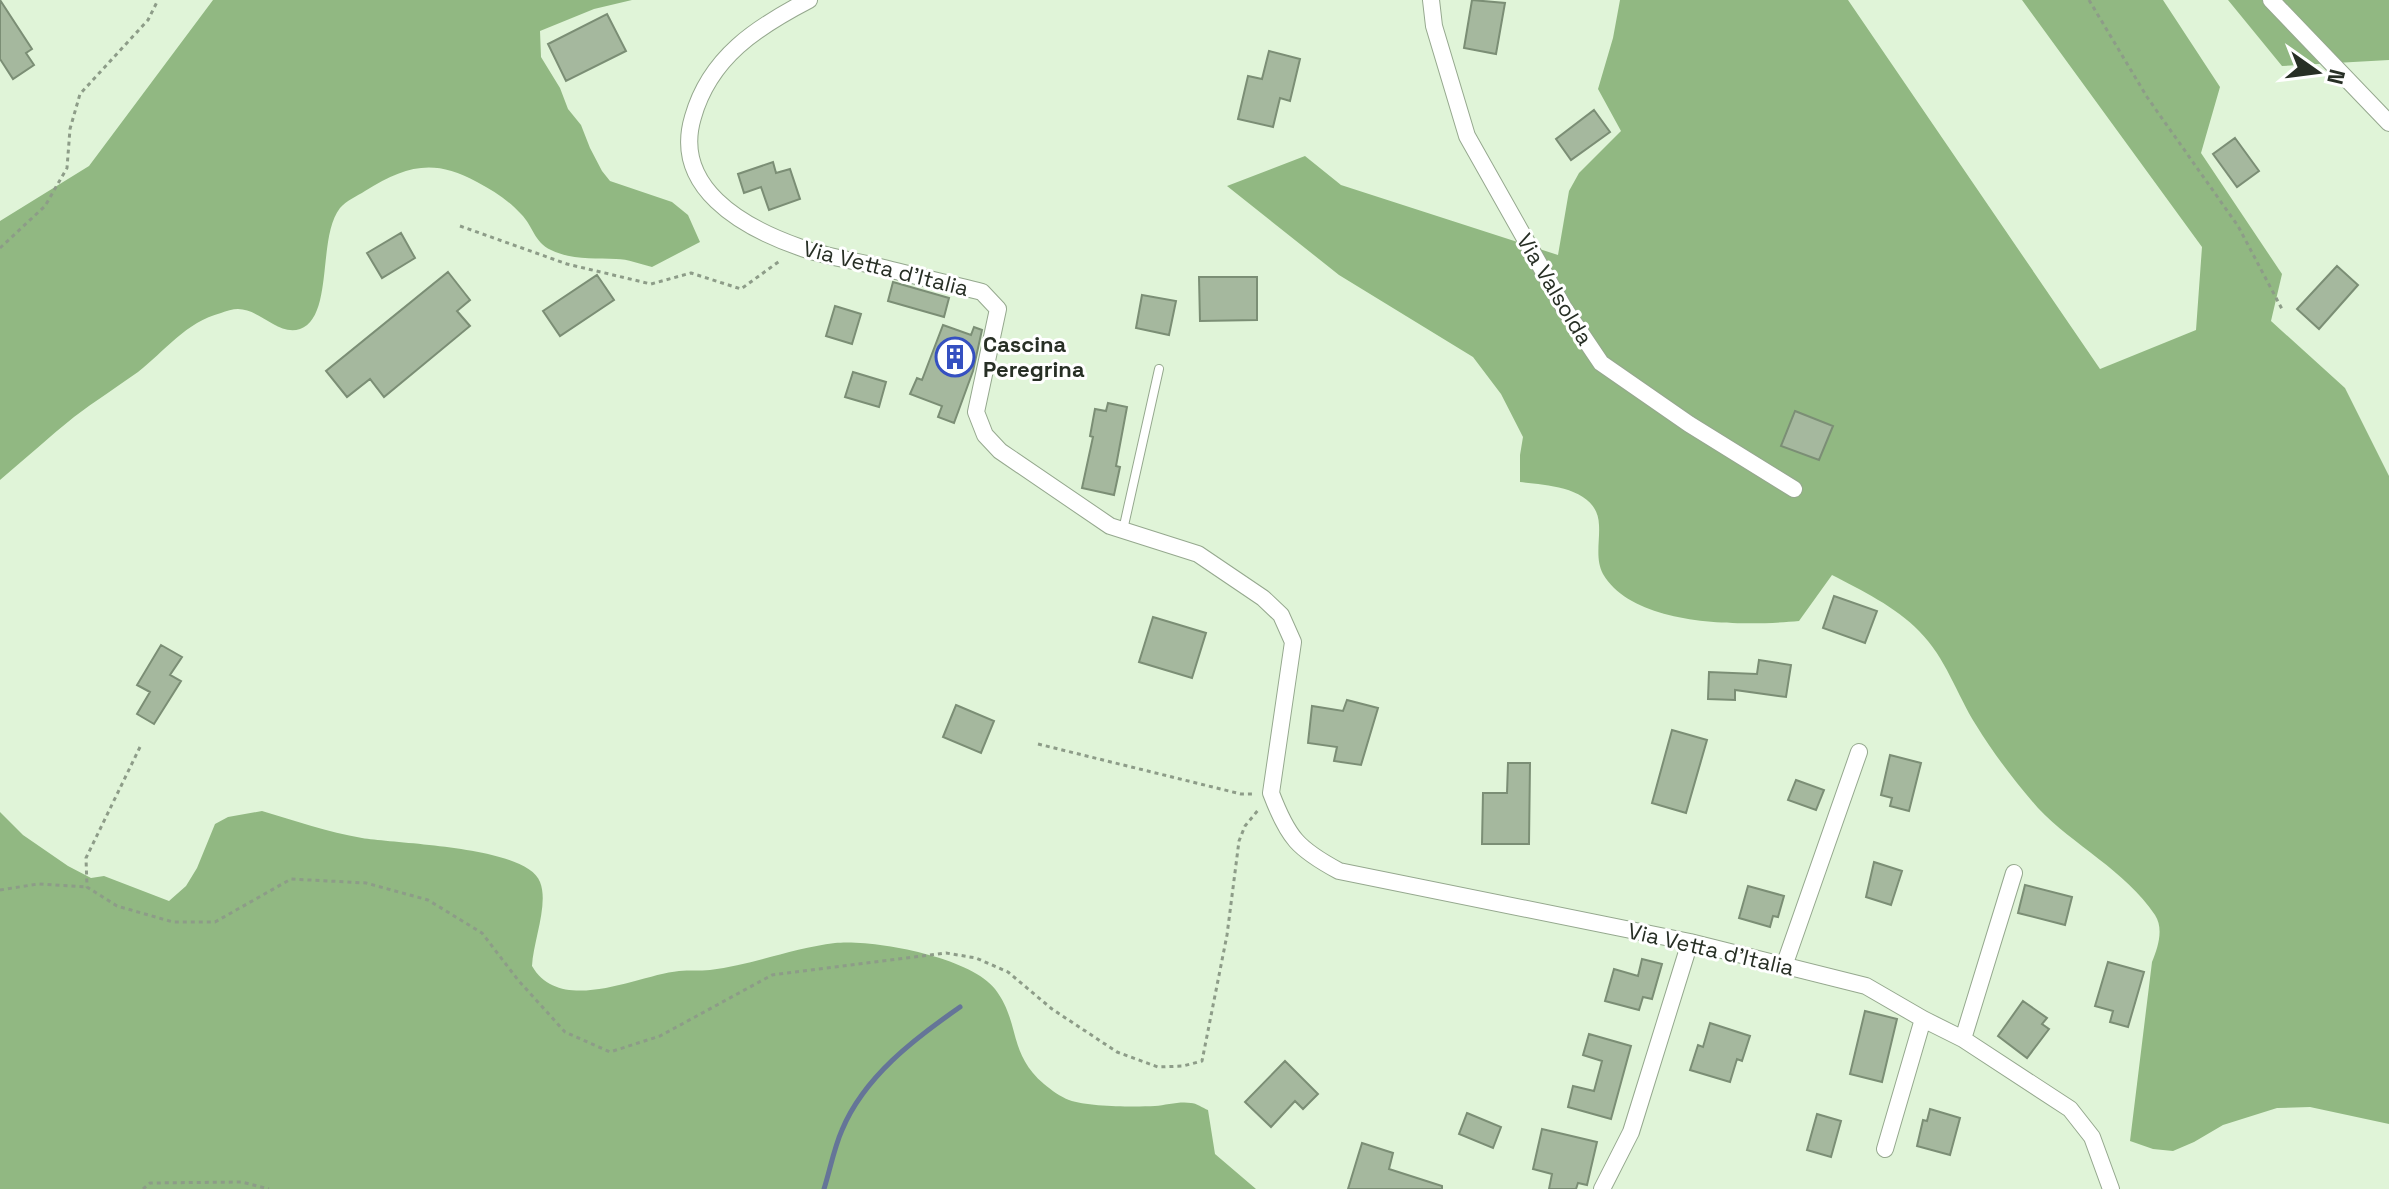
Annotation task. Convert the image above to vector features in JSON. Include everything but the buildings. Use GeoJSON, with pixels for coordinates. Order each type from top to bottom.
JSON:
{"type":"FeatureCollection","features":[{"type":"Feature","properties":{"kind":"street","name":"Via Vetta d'Italia"},"geometry":{"type":"LineString","coordinates":[[809,0],[763,24],[731,52],[712,74],[697,102],[688,131],[689,153],[697,179],[717,202],[743,221],[799,247],[982,292],[998,309],[976,412],[985,435],[1000,451],[1110,526],[1198,554],[1263,598],[1281,615],[1293,642],[1271,793],[1280,816],[1306,854],[1339,871],[1690,942],[1866,986],[1963,1039],[2070,1109],[2092,1137],[2111,1189]]}},
{"type":"Feature","properties":{"kind":"street","name":"Via Valsolda"},"geometry":{"type":"LineString","coordinates":[[1431,0],[1434,26],[1467,136],[1564,308],[1601,363],[1689,424],[1794,489]]}},
{"type":"Feature","properties":{"kind":"street"},"geometry":{"type":"LineString","coordinates":[[2271,0],[2389,123]]}},
{"type":"Feature","properties":{"kind":"street"},"geometry":{"type":"LineString","coordinates":[[1784,966],[1859,752]]}},
{"type":"Feature","properties":{"kind":"street"},"geometry":{"type":"LineString","coordinates":[[1963,1039],[2014,873]]}},
{"type":"Feature","properties":{"kind":"street"},"geometry":{"type":"LineString","coordinates":[[1602,1189],[1631,1132],[1690,942]]}},
{"type":"Feature","properties":{"kind":"street"},"geometry":{"type":"LineString","coordinates":[[1885,1149],[1923,1019]]}},
{"type":"Feature","properties":{"kind":"lane"},"geometry":{"type":"LineString","coordinates":[[1123,530],[1159,369]]}},
{"type":"Feature","properties":{"kind":"path"},"geometry":{"type":"LineString","coordinates":[[0,248],[45,206],[67,168],[70,129],[80,94],[148,20],[158,0]]}},
{"type":"Feature","properties":{"kind":"path"},"geometry":{"type":"LineString","coordinates":[[2089,0],[2147,97],[2238,226],[2283,311]]}},
{"type":"Feature","properties":{"kind":"path"},"geometry":{"type":"LineString","coordinates":[[460,226],[567,264],[651,284],[691,273],[741,289],[799,247]]}},
{"type":"Feature","properties":{"kind":"path"},"geometry":{"type":"LineString","coordinates":[[1038,744],[1241,794],[1271,793]]}},
{"type":"Feature","properties":{"kind":"path"},"geometry":{"type":"LineString","coordinates":[[87,887],[86,858],[140,747]]}},
{"type":"Feature","properties":{"kind":"path"},"geometry":{"type":"LineString","coordinates":[[0,890],[38,884],[87,887],[117,906],[173,922],[215,922],[291,879],[366,883],[428,900],[482,933],[518,980],[565,1032],[610,1052],[660,1036],[772,975],[946,953],[976,958],[1008,972],[1052,1009],[1117,1052],[1158,1067],[1183,1066],[1202,1061],[1227,935],[1239,841],[1245,826],[1271,793]]}},
{"type":"Feature","properties":{"kind":"path"},"geometry":{"type":"LineString","coordinates":[[143,1189],[150,1183],[242,1182],[269,1189]]}},
{"type":"Feature","properties":{"kind":"green space"},"geometry":{"type":"Polygon","coordinates":[[[213,0],[632,0],[594,9],[540,31],[541,57],[610,181],[672,202],[688,215],[700,242],[652,267],[620,259],[567,255],[545,247],[516,209],[477,182],[447,170],[420,168],[407,171],[380,182],[340,208],[333,221],[322,293],[311,322],[300,329],[284,329],[254,313],[238,309],[208,317],[74,417],[0,480],[0,221],[89,166],[213,0]]]}},
{"type":"Feature","properties":{"kind":"green space"},"geometry":{"type":"Polygon","coordinates":[[[1620,0],[1848,0],[2100,369],[2196,330],[2202,247],[2022,0],[2163,0],[2220,87],[2201,153],[2282,274],[2271,321],[2345,388],[2389,476],[2389,1124],[2310,1107],[2277,1108],[2223,1125],[2173,1151],[2153,1149],[2130,1141],[2152,962],[2159,938],[2158,920],[2129,885],[2052,822],[2021,788],[1983,736],[1944,664],[1919,631],[1889,607],[1832,575],[1799,621],[1721,623],[1692,620],[1639,605],[1618,592],[1601,568],[1598,556],[1599,525],[1590,503],[1569,490],[1520,482],[1523,437],[1501,394],[1473,357],[1339,275],[1227,186],[1305,156],[1341,185],[1558,255],[1569,191],[1579,173],[1621,131],[1598,89],[1620,0]]]}},
{"type":"Feature","properties":{"kind":"green space"},"geometry":{"type":"Polygon","coordinates":[[[2228,0],[2389,0],[2389,60],[2282,66],[2228,0]]]}},
{"type":"Feature","properties":{"kind":"green space"},"geometry":{"type":"Polygon","coordinates":[[[262,811],[362,838],[487,854],[530,870],[540,882],[543,901],[532,966],[545,981],[561,988],[580,991],[601,989],[679,971],[726,968],[835,943],[896,947],[944,959],[983,978],[995,989],[1008,1014],[1024,1060],[1050,1089],[1069,1100],[1088,1104],[1146,1106],[1193,1103],[1200,1106],[1208,1110],[1215,1154],[1256,1189],[0,1189],[0,812],[23,835],[68,866],[91,878],[104,876],[169,901],[186,886],[197,868],[215,824],[228,817],[262,811]]]}},
{"type":"Feature","properties":{"kind":"waterway"},"geometry":{"type":"LineString","coordinates":[[824,1189],[842,1130],[863,1093],[908,1046],[960,1007]]}},
{"type":"Feature","properties":{"kind":"place","name":"Cascina Peregrina"},"geometry":{"type":"Point","coordinates":[955,357]}}]}
